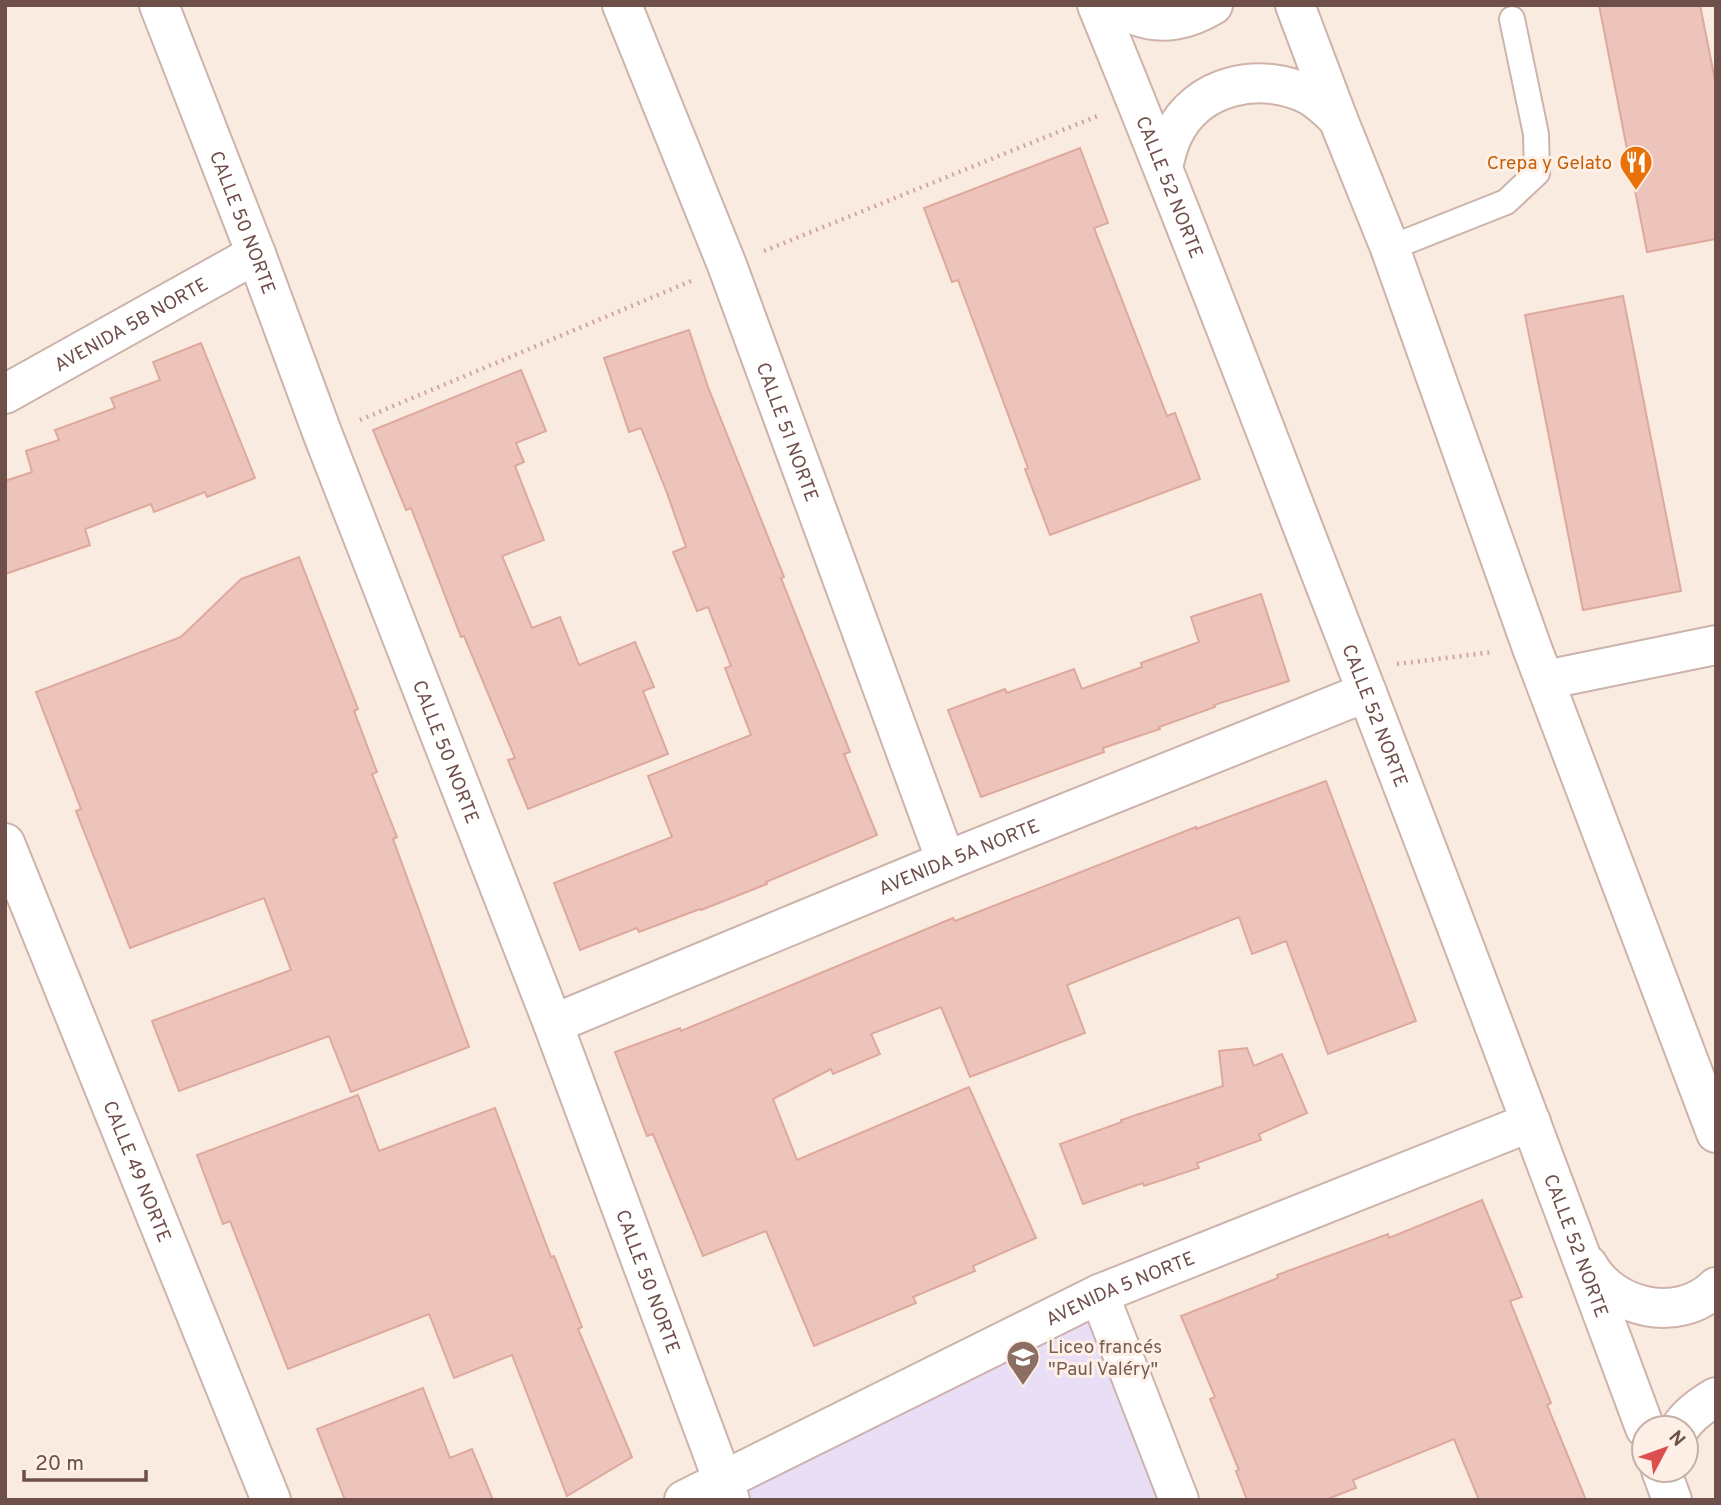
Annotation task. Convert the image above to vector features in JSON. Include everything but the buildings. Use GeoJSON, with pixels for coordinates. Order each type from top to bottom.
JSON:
{"type":"FeatureCollection","features":[{"type":"Feature","properties":{"kind":"street","name":"CALLE 50 NORTE"},"geometry":{"type":"LineString","coordinates":[[159,5],[328,448],[553,1024],[727,1490]]}},
{"type":"Feature","properties":{"kind":"street","name":"CALLE 51 NORTE"},"geometry":{"type":"LineString","coordinates":[[622,5],[727,265],[946,861]]}},
{"type":"Feature","properties":{"kind":"street","name":"CALLE 52 NORTE"},"geometry":{"type":"LineString","coordinates":[[1097,5],[1163,166],[1363,681],[1640,1414]]}},
{"type":"Feature","properties":{"kind":"street"},"geometry":{"type":"LineString","coordinates":[[1117,5],[1138,17],[1167,22],[1196,16],[1213,5]]}},
{"type":"Feature","properties":{"kind":"street"},"geometry":{"type":"LineString","coordinates":[[1295,5],[1390,248],[1539,664],[1716,1133]]}},
{"type":"Feature","properties":{"kind":"street"},"geometry":{"type":"LineString","coordinates":[[1163,166],[1174,133],[1184,119],[1196,106],[1226,88],[1243,84],[1278,84],[1311,96],[1338,119]]}},
{"type":"Feature","properties":{"kind":"street","name":"AVENIDA 5B NORTE"},"geometry":{"type":"LineString","coordinates":[[5,394],[256,254]]}},
{"type":"Feature","properties":{"kind":"street"},"geometry":{"type":"LineString","coordinates":[[1539,664],[1716,645]]}},
{"type":"Feature","properties":{"kind":"street","name":"AVENIDA 5A NORTE"},"geometry":{"type":"LineString","coordinates":[[553,1024],[946,861],[1363,681]]}},
{"type":"Feature","properties":{"kind":"street","name":"CALLE 49 NORTE"},"geometry":{"type":"LineString","coordinates":[[5,842],[271,1500]]}},
{"type":"Feature","properties":{"kind":"street","name":"AVENIDA 5 NORTE"},"geometry":{"type":"LineString","coordinates":[[684,1500],[727,1490],[1099,1294],[1531,1122]]}},
{"type":"Feature","properties":{"kind":"street"},"geometry":{"type":"LineString","coordinates":[[1580,1251],[1592,1274],[1611,1293],[1635,1304],[1661,1308],[1687,1305],[1716,1287]]}},
{"type":"Feature","properties":{"kind":"street"},"geometry":{"type":"LineString","coordinates":[[1099,1294],[1179,1500]]}},
{"type":"Feature","properties":{"kind":"street"},"geometry":{"type":"LineString","coordinates":[[1693,1414],[1716,1397]]}},
{"type":"Feature","properties":{"kind":"lane"},"geometry":{"type":"LineString","coordinates":[[1390,248],[1506,202],[1537,173],[1536,134],[1513,19]]}},
{"type":"Feature","properties":{"kind":"path"},"geometry":{"type":"LineString","coordinates":[[1363,681],[1539,664]]}},
{"type":"Feature","properties":{"kind":"shaded area","name":"Liceo francés \"Paul Valéry\""},"geometry":{"type":"Polygon","coordinates":[[[1099,1294],[1179,1500],[730,1500],[723,1480],[1099,1294]]]}},
{"type":"Feature","properties":{"kind":"place","name":"Crepa y Gelato"},"geometry":{"type":"Point","coordinates":[1636,192]}},
{"type":"Feature","properties":{"kind":"place","name":"Liceo francés \"Paul Valéry\""},"geometry":{"type":"Point","coordinates":[1023,1387]}}]}
